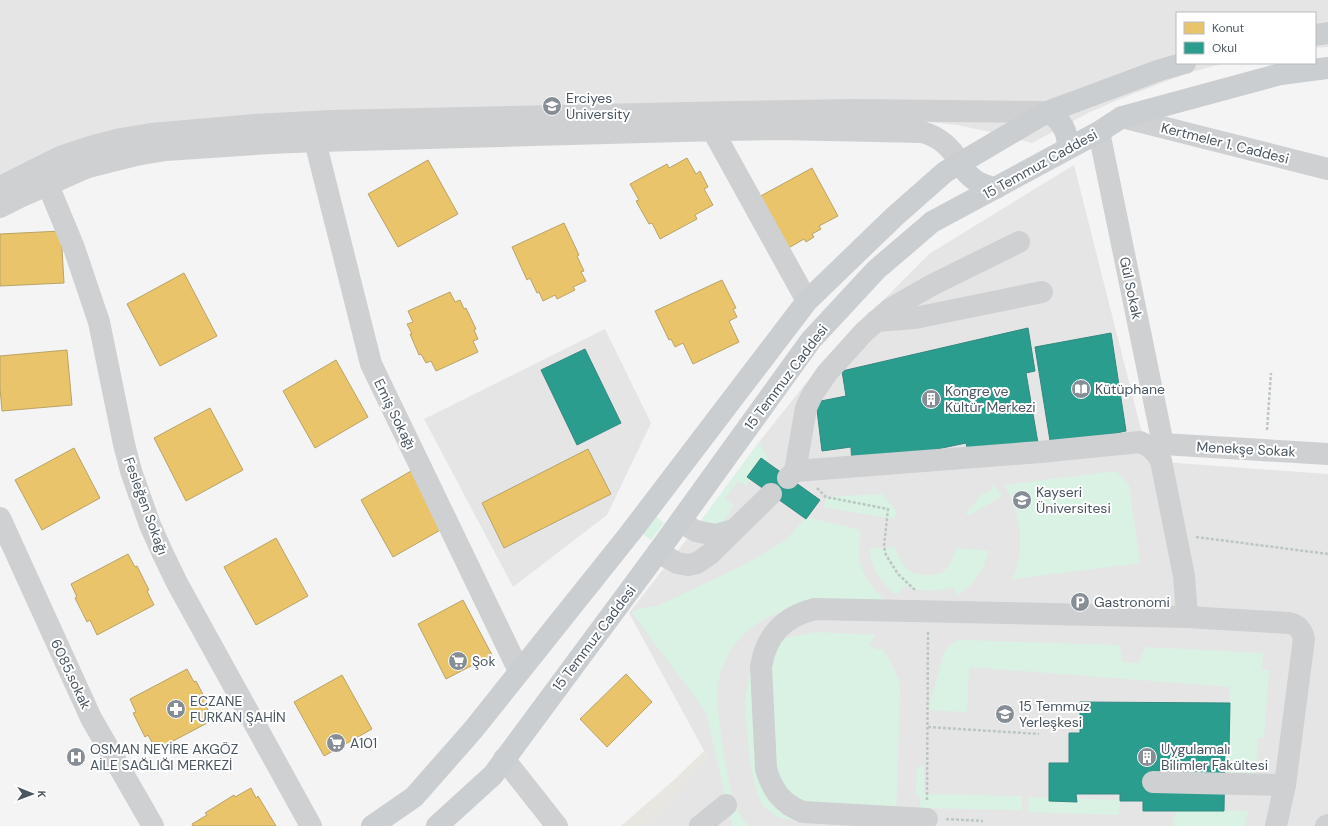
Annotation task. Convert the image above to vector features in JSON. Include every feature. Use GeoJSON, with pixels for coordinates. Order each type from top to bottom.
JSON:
{"type":"FeatureCollection","features":[{"type":"Feature","properties":{"kind":"main road"},"geometry":{"type":"LineString","coordinates":[[1316,35],[1328,33]]}},
{"type":"Feature","properties":{"kind":"main road","name":"15 Temmuz Caddesi"},"geometry":{"type":"LineString","coordinates":[[372,826],[414,797],[473,730],[631,532],[807,301],[894,217],[945,172],[1047,112],[1160,70],[1181,64]]}},
{"type":"Feature","properties":{"kind":"main road","name":"15 Temmuz Caddesi"},"geometry":{"type":"LineString","coordinates":[[437,826],[493,775],[680,522],[811,340],[871,276],[932,222],[1099,132],[1122,117],[1281,74],[1328,68]]}},
{"type":"Feature","properties":{"kind":"main road"},"geometry":{"type":"LineString","coordinates":[[1047,112],[1059,120],[1063,126],[1067,133],[1068,148]]}},
{"type":"Feature","properties":{"kind":"main road"},"geometry":{"type":"LineString","coordinates":[[960,163],[965,172],[979,183],[996,188]]}},
{"type":"Feature","properties":{"kind":"main road"},"geometry":{"type":"LineString","coordinates":[[654,502],[680,522]]}},
{"type":"Feature","properties":{"kind":"main road"},"geometry":{"type":"LineString","coordinates":[[631,532],[658,552]]}},
{"type":"Feature","properties":{"kind":"street"},"geometry":{"type":"LineString","coordinates":[[0,187],[60,157],[121,139],[151,134],[255,125],[330,121],[734,112],[861,110],[1047,112]]}},
{"type":"Feature","properties":{"kind":"street","name":"Kertmeler 1. Caddesi"},"geometry":{"type":"LineString","coordinates":[[1122,117],[1328,169]]}},
{"type":"Feature","properties":{"kind":"street"},"geometry":{"type":"LineString","coordinates":[[0,207],[88,167],[136,155],[166,150],[270,143],[713,131],[780,130],[922,132],[929,134],[943,142],[950,148],[960,163]]}},
{"type":"Feature","properties":{"kind":"street"},"geometry":{"type":"LineString","coordinates":[[713,131],[807,301]]}},
{"type":"Feature","properties":{"kind":"street","name":"Gül Sokak"},"geometry":{"type":"LineString","coordinates":[[1099,132],[1163,444]]}},
{"type":"Feature","properties":{"kind":"street","name":"Emiş Sokağı"},"geometry":{"type":"LineString","coordinates":[[315,142],[371,364],[519,671]]}},
{"type":"Feature","properties":{"kind":"street","name":"Fesleğen Sokağı"},"geometry":{"type":"LineString","coordinates":[[48,185],[74,248],[99,322],[124,444],[131,471],[150,525],[177,583],[311,826]]}},
{"type":"Feature","properties":{"kind":"street"},"geometry":{"type":"LineString","coordinates":[[1019,242],[932,285],[890,309],[864,332],[827,373],[812,395],[806,408],[795,473],[1140,442],[1148,445],[1154,450],[1161,461],[1184,576],[1187,617]]}},
{"type":"Feature","properties":{"kind":"street"},"geometry":{"type":"LineString","coordinates":[[876,321],[915,318],[1042,292]]}},
{"type":"Feature","properties":{"kind":"street","name":"Menekşe Sokak"},"geometry":{"type":"LineString","coordinates":[[1163,444],[1328,454]]}},
{"type":"Feature","properties":{"kind":"street"},"geometry":{"type":"LineString","coordinates":[[658,552],[677,563],[688,565],[697,563],[710,554],[771,494]]}},
{"type":"Feature","properties":{"kind":"street","name":"6085.sokak"},"geometry":{"type":"LineString","coordinates":[[0,518],[91,718],[153,826]]}},
{"type":"Feature","properties":{"kind":"street"},"geometry":{"type":"LineString","coordinates":[[680,522],[696,531],[715,535],[733,530]]}},
{"type":"Feature","properties":{"kind":"street"},"geometry":{"type":"LineString","coordinates":[[927,818],[803,812],[786,804],[773,789],[766,769],[761,667],[763,655],[772,635],[786,622],[804,611],[815,609],[1187,617],[1289,623],[1300,628],[1304,639],[1285,785],[1276,826]]}},
{"type":"Feature","properties":{"kind":"street"},"geometry":{"type":"LineString","coordinates":[[504,759],[557,826]]}},
{"type":"Feature","properties":{"kind":"street"},"geometry":{"type":"LineString","coordinates":[[1153,782],[1285,785]]}},
{"type":"Feature","properties":{"kind":"street"},"geometry":{"type":"LineString","coordinates":[[700,826],[726,805]]}},
{"type":"Feature","properties":{"kind":"path"},"geometry":{"type":"LineString","coordinates":[[1266,450],[1271,373]]}},
{"type":"Feature","properties":{"kind":"path"},"geometry":{"type":"LineString","coordinates":[[795,473],[804,477],[826,497],[888,509],[884,546],[886,555],[898,574],[927,600],[927,818],[983,821]]}},
{"type":"Feature","properties":{"kind":"path"},"geometry":{"type":"LineString","coordinates":[[1176,535],[1328,554]]}},
{"type":"Feature","properties":{"kind":"path"},"geometry":{"type":"LineString","coordinates":[[928,727],[1039,734]]}},
{"type":"Feature","properties":{"kind":"shaded area","name":"Erciyes University"},"geometry":{"type":"Polygon","coordinates":[[[0,0],[1328,0],[1328,47],[1316,48],[1316,12],[1176,12],[1176,64],[1220,64],[1185,74],[1120,99],[1090,112],[1032,143],[957,125],[919,121],[194,140],[0,198],[0,0]]]}},
{"type":"Feature","properties":{"kind":"shaded area","name":"Kayseri Üniversitesi"},"geometry":{"type":"Polygon","coordinates":[[[1074,165],[1149,461],[1328,474],[1328,826],[648,826],[708,758],[629,613],[697,526],[759,442],[826,358],[929,254],[1074,165]]]}},
{"type":"Feature","properties":{"kind":"shaded area"},"geometry":{"type":"Polygon","coordinates":[[[605,329],[651,423],[607,515],[513,587],[424,419],[605,329]]]}},
{"type":"Feature","properties":{"kind":"green space"},"geometry":{"type":"Polygon","coordinates":[[[759,442],[768,458],[746,486],[738,481],[725,499],[733,505],[724,522],[697,526],[759,442]]]}},
{"type":"Feature","properties":{"kind":"green space"},"geometry":{"type":"Polygon","coordinates":[[[1116,471],[1129,485],[1140,563],[1012,579],[1017,568],[1019,557],[1020,531],[1014,506],[1004,485],[1116,471]]]}},
{"type":"Feature","properties":{"kind":"green space"},"geometry":{"type":"Polygon","coordinates":[[[993,484],[1002,496],[968,516],[966,513],[983,493],[988,493],[992,489],[993,484]]]}},
{"type":"Feature","properties":{"kind":"green space"},"geometry":{"type":"Polygon","coordinates":[[[882,494],[897,512],[894,519],[824,507],[826,497],[882,494]]]}},
{"type":"Feature","properties":{"kind":"green space"},"geometry":{"type":"Polygon","coordinates":[[[651,513],[664,523],[651,540],[638,531],[651,513]]]}},
{"type":"Feature","properties":{"kind":"green space"},"geometry":{"type":"Polygon","coordinates":[[[806,517],[860,530],[859,555],[862,569],[873,588],[888,603],[794,609],[779,613],[760,622],[750,629],[726,658],[718,682],[717,695],[723,751],[735,805],[749,826],[732,826],[706,712],[632,613],[638,609],[657,606],[744,565],[786,540],[806,517]]]}},
{"type":"Feature","properties":{"kind":"green space"},"geometry":{"type":"Polygon","coordinates":[[[895,547],[901,562],[907,569],[920,575],[937,574],[945,570],[950,563],[956,548],[989,551],[983,568],[973,583],[957,595],[953,587],[929,591],[905,586],[896,595],[878,575],[872,563],[870,549],[895,547]]]}},
{"type":"Feature","properties":{"kind":"green space"},"geometry":{"type":"Polygon","coordinates":[[[817,632],[876,635],[869,644],[876,649],[883,650],[899,681],[896,820],[784,819],[776,816],[764,807],[758,796],[750,762],[746,721],[745,702],[751,667],[782,639],[817,632]]]}},
{"type":"Feature","properties":{"kind":"green space"},"geometry":{"type":"Polygon","coordinates":[[[958,640],[1119,645],[1123,662],[1139,663],[1145,647],[1263,653],[1262,669],[1269,670],[1264,738],[1258,738],[1255,781],[1222,793],[1223,741],[1228,740],[1230,687],[969,667],[967,712],[928,710],[944,652],[949,646],[958,640]]]}},
{"type":"Feature","properties":{"kind":"green space"},"geometry":{"type":"Polygon","coordinates":[[[924,766],[924,794],[1022,796],[1022,810],[920,808],[920,795],[916,795],[917,767],[924,766]]]}},
{"type":"Feature","properties":{"kind":"green space"},"geometry":{"type":"Polygon","coordinates":[[[1029,797],[1120,800],[1119,815],[1028,812],[1029,797]]]}},
{"type":"Feature","properties":{"kind":"green space"},"geometry":{"type":"Polygon","coordinates":[[[1176,810],[1248,811],[1245,826],[1173,826],[1176,810]]]}},
{"type":"Feature","properties":{"kind":"sand"},"geometry":{"type":"Polygon","coordinates":[[[704,751],[708,758],[648,826],[621,826],[674,780],[704,751]]]}},
{"type":"Feature","properties":{"kind":"building: Konut"},"geometry":{"type":"Polygon","coordinates":[[[687,158],[696,174],[700,171],[708,187],[704,189],[713,205],[695,215],[697,219],[660,239],[652,223],[649,224],[636,201],[639,200],[630,184],[667,164],[669,168],[687,158]]]}},
{"type":"Feature","properties":{"kind":"building: Konut"},"geometry":{"type":"Polygon","coordinates":[[[428,160],[458,214],[398,247],[368,194],[428,160]]]}},
{"type":"Feature","properties":{"kind":"building: Konut"},"geometry":{"type":"Polygon","coordinates":[[[812,168],[838,216],[819,226],[821,229],[812,234],[814,237],[806,242],[804,239],[785,250],[757,198],[812,168]]]}},
{"type":"Feature","properties":{"kind":"building: Konut"},"geometry":{"type":"Polygon","coordinates":[[[564,223],[579,255],[577,256],[584,271],[581,272],[586,281],[573,287],[575,290],[557,299],[555,295],[543,301],[539,292],[537,293],[530,278],[527,280],[512,247],[564,223]]]}},
{"type":"Feature","properties":{"kind":"building: Konut"},"geometry":{"type":"Polygon","coordinates":[[[61,231],[64,283],[0,286],[0,234],[61,231]]]}},
{"type":"Feature","properties":{"kind":"building: Konut"},"geometry":{"type":"Polygon","coordinates":[[[184,273],[217,336],[160,366],[127,304],[184,273]]]}},
{"type":"Feature","properties":{"kind":"building: Konut"},"geometry":{"type":"Polygon","coordinates":[[[722,280],[736,308],[733,309],[737,317],[729,321],[739,342],[693,364],[683,343],[675,347],[671,339],[669,340],[655,311],[722,280]]]}},
{"type":"Feature","properties":{"kind":"building: Konut"},"geometry":{"type":"Polygon","coordinates":[[[450,292],[455,302],[460,300],[464,309],[466,308],[476,329],[474,330],[478,339],[473,341],[478,352],[436,371],[431,361],[426,363],[421,354],[419,355],[407,324],[413,322],[408,311],[450,292]]]}},
{"type":"Feature","properties":{"kind":"building: Konut"},"geometry":{"type":"Polygon","coordinates":[[[67,350],[72,405],[2,411],[0,356],[67,350]]]}},
{"type":"Feature","properties":{"kind":"building: Konut"},"geometry":{"type":"Polygon","coordinates":[[[336,360],[368,417],[315,448],[283,391],[336,360]]]}},
{"type":"Feature","properties":{"kind":"building: Konut"},"geometry":{"type":"Polygon","coordinates":[[[210,408],[243,470],[186,501],[154,438],[210,408]]]}},
{"type":"Feature","properties":{"kind":"building: Konut"},"geometry":{"type":"Polygon","coordinates":[[[74,448],[100,498],[42,530],[15,480],[74,448]]]}},
{"type":"Feature","properties":{"kind":"building: Konut"},"geometry":{"type":"Polygon","coordinates":[[[588,449],[611,494],[504,548],[482,503],[588,449]]]}},
{"type":"Feature","properties":{"kind":"building: Konut"},"geometry":{"type":"Polygon","coordinates":[[[411,471],[444,528],[393,557],[361,500],[411,471]]]}},
{"type":"Feature","properties":{"kind":"building: Konut"},"geometry":{"type":"Polygon","coordinates":[[[276,538],[308,596],[256,625],[224,567],[276,538]]]}},
{"type":"Feature","properties":{"kind":"building: Konut"},"geometry":{"type":"Polygon","coordinates":[[[128,554],[135,567],[137,566],[149,590],[147,591],[154,605],[97,635],[90,620],[87,622],[75,598],[77,597],[71,584],[128,554]]]}},
{"type":"Feature","properties":{"kind":"building: Konut"},"geometry":{"type":"Polygon","coordinates":[[[463,600],[492,655],[446,679],[418,624],[463,600]]]}},
{"type":"Feature","properties":{"kind":"building: Konut"},"geometry":{"type":"Polygon","coordinates":[[[187,669],[194,682],[196,681],[208,704],[206,706],[213,720],[156,750],[148,735],[145,737],[133,713],[136,712],[130,699],[187,669]]]}},
{"type":"Feature","properties":{"kind":"building: Konut"},"geometry":{"type":"Polygon","coordinates":[[[626,674],[652,702],[607,747],[580,719],[626,674]]]}},
{"type":"Feature","properties":{"kind":"building: Konut"},"geometry":{"type":"Polygon","coordinates":[[[342,675],[372,729],[324,756],[294,702],[342,675]]]}},
{"type":"Feature","properties":{"kind":"building: Konut"},"geometry":{"type":"Polygon","coordinates":[[[251,788],[256,798],[258,796],[276,826],[193,826],[192,824],[207,815],[205,813],[234,795],[235,797],[251,788]]]}},
{"type":"Feature","properties":{"kind":"building: Okul","name":"Kongre ve Kültür Merkezi"},"geometry":{"type":"Polygon","coordinates":[[[1028,328],[1035,371],[1026,373],[1038,443],[968,452],[966,443],[852,467],[851,447],[822,451],[816,402],[846,396],[842,371],[1028,328]]]}},
{"type":"Feature","properties":{"kind":"building: Okul","name":"Kütüphane"},"geometry":{"type":"Polygon","coordinates":[[[1111,333],[1126,431],[1051,447],[1035,347],[1111,333]]]}},
{"type":"Feature","properties":{"kind":"building: Okul"},"geometry":{"type":"Polygon","coordinates":[[[585,349],[621,423],[577,445],[541,370],[585,349]]]}},
{"type":"Feature","properties":{"kind":"building: Okul"},"geometry":{"type":"Polygon","coordinates":[[[761,458],[820,500],[806,519],[747,477],[761,458]]]}},
{"type":"Feature","properties":{"kind":"building: Okul","name":"Uygulamalı Bilimler Fakültesi"},"geometry":{"type":"Polygon","coordinates":[[[1080,702],[1230,703],[1229,750],[1225,750],[1224,811],[1143,811],[1143,801],[1120,801],[1120,794],[1076,794],[1077,802],[1049,801],[1049,763],[1069,763],[1069,733],[1080,733],[1080,702]]]}},
{"type":"Feature","properties":{"kind":"place","name":"Erciyes University"},"geometry":{"type":"Point","coordinates":[552,106]}},
{"type":"Feature","properties":{"kind":"place","name":"Kütüphane"},"geometry":{"type":"Point","coordinates":[1081,389]}},
{"type":"Feature","properties":{"kind":"place","name":"Kongre ve Kültür Merkezi"},"geometry":{"type":"Point","coordinates":[931,399]}},
{"type":"Feature","properties":{"kind":"place","name":"Kayseri Üniversitesi"},"geometry":{"type":"Point","coordinates":[1022,500]}},
{"type":"Feature","properties":{"kind":"place","name":"Gastronomi"},"geometry":{"type":"Point","coordinates":[1080,602]}},
{"type":"Feature","properties":{"kind":"place","name":"Şok"},"geometry":{"type":"Point","coordinates":[458,661]}},
{"type":"Feature","properties":{"kind":"place","name":"ECZANE FURKAN ŞAHİN"},"geometry":{"type":"Point","coordinates":[176,709]}},
{"type":"Feature","properties":{"kind":"place","name":"15 Temmuz Yerleşkesi"},"geometry":{"type":"Point","coordinates":[1005,714]}},
{"type":"Feature","properties":{"kind":"place","name":"A101"},"geometry":{"type":"Point","coordinates":[336,743]}},
{"type":"Feature","properties":{"kind":"place","name":"OSMAN NEYİRE AKGÖZ AİLE SAĞLIĞI MERKEZİ"},"geometry":{"type":"Point","coordinates":[76,757]}},
{"type":"Feature","properties":{"kind":"place","name":"Uygulamalı Bilimler Fakültesi"},"geometry":{"type":"Point","coordinates":[1147,757]}}]}
